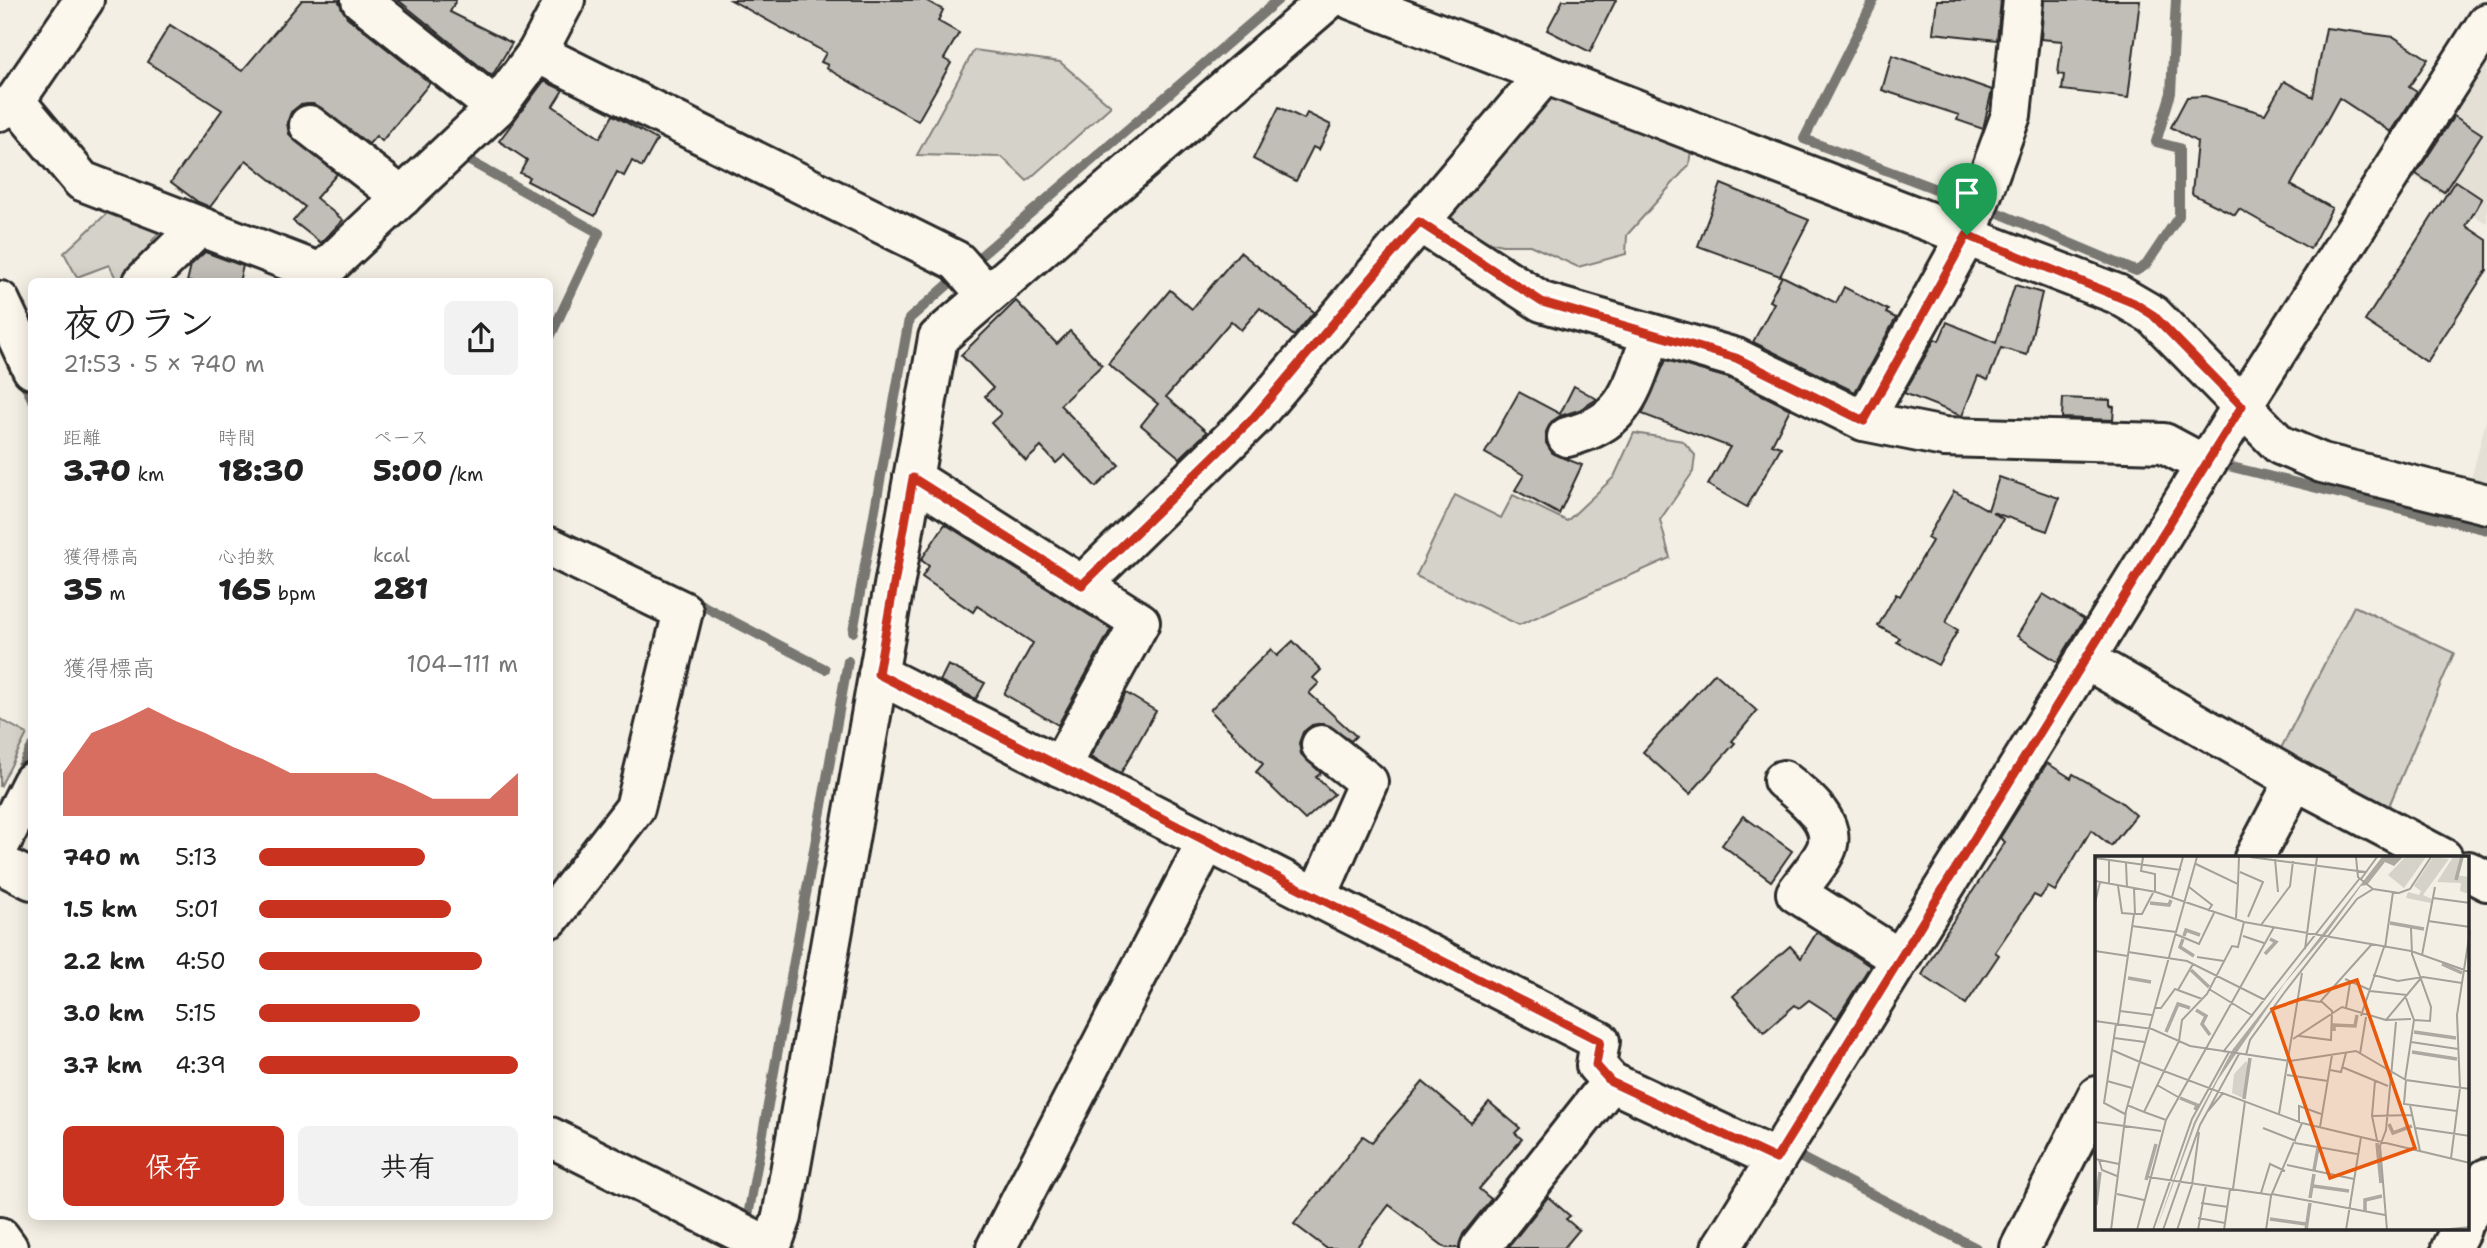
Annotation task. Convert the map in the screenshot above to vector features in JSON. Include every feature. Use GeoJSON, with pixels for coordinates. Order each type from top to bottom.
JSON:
{"type":"FeatureCollection","features":[{"type":"Feature","properties":{"kind":"street"},"geometry":{"type":"LineString","coordinates":[[84,0],[7,106],[82,181],[319,277],[496,108],[537,53],[565,0]]}},
{"type":"Feature","properties":{"kind":"street"},"geometry":{"type":"LineString","coordinates":[[361,0],[496,108]]}},
{"type":"Feature","properties":{"kind":"street"},"geometry":{"type":"LineString","coordinates":[[553,1139],[771,1248],[782,1217],[938,338],[1328,0]]}},
{"type":"Feature","properties":{"kind":"street"},"geometry":{"type":"LineString","coordinates":[[1352,0],[1967,235],[2134,303],[2153,315],[2280,444],[2301,456],[2487,504]]}},
{"type":"Feature","properties":{"kind":"street"},"geometry":{"type":"LineString","coordinates":[[1864,421],[1967,235],[2011,115],[2023,0]]}},
{"type":"Feature","properties":{"kind":"street"},"geometry":{"type":"LineString","coordinates":[[1721,1248],[2205,465],[2487,23]]}},
{"type":"Feature","properties":{"kind":"street"},"geometry":{"type":"LineString","coordinates":[[537,53],[957,261],[987,295]]}},
{"type":"Feature","properties":{"kind":"street"},"geometry":{"type":"LineString","coordinates":[[1082,585],[1254,417],[1545,74]]}},
{"type":"Feature","properties":{"kind":"street"},"geometry":{"type":"LineString","coordinates":[[309,125],[402,197]]}},
{"type":"Feature","properties":{"kind":"street"},"geometry":{"type":"LineString","coordinates":[[1419,222],[1542,302],[1736,358],[1864,421],[1944,437],[2164,443],[2205,465]]}},
{"type":"Feature","properties":{"kind":"street"},"geometry":{"type":"LineString","coordinates":[[147,278],[199,227]]}},
{"type":"Feature","properties":{"kind":"street"},"geometry":{"type":"LineString","coordinates":[[0,302],[28,361]]}},
{"type":"Feature","properties":{"kind":"street"},"geometry":{"type":"LineString","coordinates":[[1567,437],[1592,431],[1623,406],[1652,334]]}},
{"type":"Feature","properties":{"kind":"street"},"geometry":{"type":"LineString","coordinates":[[913,478],[1140,622],[1060,767]]}},
{"type":"Feature","properties":{"kind":"street"},"geometry":{"type":"LineString","coordinates":[[553,548],[682,611],[635,808],[553,914]]}},
{"type":"Feature","properties":{"kind":"street"},"geometry":{"type":"LineString","coordinates":[[2085,659],[2295,780],[2439,856]]}},
{"type":"Feature","properties":{"kind":"street"},"geometry":{"type":"LineString","coordinates":[[878,674],[1600,1041],[1596,1065],[1611,1082],[1776,1159]]}},
{"type":"Feature","properties":{"kind":"street"},"geometry":{"type":"LineString","coordinates":[[1317,897],[1368,782],[1321,746]]}},
{"type":"Feature","properties":{"kind":"street"},"geometry":{"type":"LineString","coordinates":[[1783,780],[1808,801],[1826,826],[1827,849],[1796,893],[1900,959]]}},
{"type":"Feature","properties":{"kind":"street"},"geometry":{"type":"LineString","coordinates":[[2255,856],[2295,780]]}},
{"type":"Feature","properties":{"kind":"street"},"geometry":{"type":"LineString","coordinates":[[0,845],[28,790]]}},
{"type":"Feature","properties":{"kind":"street"},"geometry":{"type":"LineString","coordinates":[[996,1248],[1207,841]]}},
{"type":"Feature","properties":{"kind":"street"},"geometry":{"type":"LineString","coordinates":[[0,864],[28,878]]}},
{"type":"Feature","properties":{"kind":"street"},"geometry":{"type":"LineString","coordinates":[[2470,871],[2487,881]]}},
{"type":"Feature","properties":{"kind":"street"},"geometry":{"type":"LineString","coordinates":[[1480,1248],[1611,1082]]}},
{"type":"Feature","properties":{"kind":"street"},"geometry":{"type":"LineString","coordinates":[[2020,1248],[2095,1100]]}},
{"type":"Feature","properties":{"kind":"street"},"geometry":{"type":"LineString","coordinates":[[2470,1211],[2487,1178]]}},
{"type":"Feature","properties":{"kind":"street"},"geometry":{"type":"LineString","coordinates":[[2451,1248],[2460,1230]]}},
{"type":"Feature","properties":{"kind":"street"},"geometry":{"type":"LineString","coordinates":[[0,1237],[8,1248]]}},
{"type":"Feature","properties":{"kind":"shaded area"},"geometry":{"type":"Polygon","coordinates":[[[974,50],[1060,62],[1111,106],[1027,181],[1002,157],[917,155],[974,50]]]}},
{"type":"Feature","properties":{"kind":"shaded area"},"geometry":{"type":"Polygon","coordinates":[[[2487,51],[2487,224],[2409,173],[2487,51]]]}},
{"type":"Feature","properties":{"kind":"shaded area"},"geometry":{"type":"Polygon","coordinates":[[[1545,94],[1691,149],[1689,165],[1627,235],[1626,254],[1578,267],[1530,245],[1502,245],[1474,238],[1439,216],[1545,94]]]}},
{"type":"Feature","properties":{"kind":"shaded area"},"geometry":{"type":"Polygon","coordinates":[[[117,204],[166,224],[152,241],[159,255],[136,278],[116,278],[109,265],[77,277],[64,253],[117,204]]]}},
{"type":"Feature","properties":{"kind":"shaded area"},"geometry":{"type":"Polygon","coordinates":[[[2487,417],[2487,483],[2471,479],[2487,417]]]}},
{"type":"Feature","properties":{"kind":"shaded area"},"geometry":{"type":"Polygon","coordinates":[[[1634,433],[1683,441],[1695,455],[1693,472],[1660,520],[1670,558],[1519,625],[1416,576],[1455,495],[1501,518],[1513,495],[1567,521],[1614,477],[1634,433]]]}},
{"type":"Feature","properties":{"kind":"shaded area"},"geometry":{"type":"Polygon","coordinates":[[[2354,606],[2454,653],[2386,813],[2277,756],[2354,606]]]}},
{"type":"Feature","properties":{"kind":"shaded area"},"geometry":{"type":"Polygon","coordinates":[[[0,719],[27,734],[0,787],[0,719]]]}},
{"type":"Feature","properties":{"kind":"building"},"geometry":{"type":"Polygon","coordinates":[[[302,0],[338,0],[347,17],[430,83],[382,141],[376,136],[369,144],[313,104],[300,105],[291,112],[287,123],[289,134],[337,174],[316,198],[343,220],[321,243],[293,221],[305,207],[246,160],[210,207],[198,202],[171,182],[222,110],[147,62],[170,25],[242,71],[302,0]]]}},
{"type":"Feature","properties":{"kind":"building"},"geometry":{"type":"Polygon","coordinates":[[[398,0],[456,0],[450,12],[512,43],[492,76],[398,0]]]}},
{"type":"Feature","properties":{"kind":"building"},"geometry":{"type":"Polygon","coordinates":[[[731,0],[925,0],[943,10],[938,21],[959,33],[944,59],[951,63],[918,121],[826,68],[828,65],[821,62],[826,53],[731,0]]]}},
{"type":"Feature","properties":{"kind":"building"},"geometry":{"type":"Polygon","coordinates":[[[1563,0],[1616,0],[1590,52],[1547,30],[1563,0]]]}},
{"type":"Feature","properties":{"kind":"building"},"geometry":{"type":"Polygon","coordinates":[[[1937,0],[2001,0],[1997,40],[1933,33],[1937,0]]]}},
{"type":"Feature","properties":{"kind":"building"},"geometry":{"type":"Polygon","coordinates":[[[2044,0],[2140,0],[2128,98],[2062,90],[2064,75],[2058,74],[2062,41],[2041,39],[2044,0]]]}},
{"type":"Feature","properties":{"kind":"building"},"geometry":{"type":"Polygon","coordinates":[[[2326,28],[2394,37],[2428,59],[2409,87],[2417,92],[2391,132],[2339,98],[2291,185],[2332,208],[2310,249],[2239,209],[2235,215],[2192,194],[2197,142],[2171,127],[2187,97],[2205,96],[2265,114],[2284,81],[2313,97],[2326,28]]]}},
{"type":"Feature","properties":{"kind":"building"},"geometry":{"type":"Polygon","coordinates":[[[1892,55],[1992,90],[1983,129],[1957,120],[1959,115],[1882,90],[1892,55]]]}},
{"type":"Feature","properties":{"kind":"building"},"geometry":{"type":"Polygon","coordinates":[[[544,81],[563,90],[553,106],[600,138],[613,115],[657,140],[642,167],[632,161],[624,176],[617,172],[595,216],[527,181],[529,177],[520,173],[527,160],[499,141],[544,81]]]}},
{"type":"Feature","properties":{"kind":"building"},"geometry":{"type":"Polygon","coordinates":[[[1279,107],[1304,119],[1307,113],[1331,125],[1319,150],[1313,147],[1296,181],[1253,159],[1279,107]]]}},
{"type":"Feature","properties":{"kind":"building"},"geometry":{"type":"Polygon","coordinates":[[[2454,116],[2482,134],[2444,192],[2416,174],[2454,116]]]}},
{"type":"Feature","properties":{"kind":"building"},"geometry":{"type":"Polygon","coordinates":[[[2455,181],[2482,199],[2466,226],[2487,240],[2487,270],[2427,362],[2365,321],[2455,181]]]}},
{"type":"Feature","properties":{"kind":"building"},"geometry":{"type":"Polygon","coordinates":[[[1721,184],[1809,220],[1780,276],[1698,246],[1721,184]]]}},
{"type":"Feature","properties":{"kind":"building"},"geometry":{"type":"Polygon","coordinates":[[[205,252],[243,266],[240,278],[188,278],[191,265],[205,252]]]}},
{"type":"Feature","properties":{"kind":"building"},"geometry":{"type":"Polygon","coordinates":[[[1240,252],[1314,312],[1294,336],[1260,308],[1241,330],[1231,321],[1166,397],[1207,432],[1180,458],[1141,425],[1158,404],[1108,364],[1170,290],[1192,309],[1240,252]]]}},
{"type":"Feature","properties":{"kind":"building"},"geometry":{"type":"Polygon","coordinates":[[[1782,276],[1836,303],[1844,287],[1888,310],[1886,313],[1896,318],[1855,392],[1753,342],[1774,303],[1769,301],[1782,276]]]}},
{"type":"Feature","properties":{"kind":"building"},"geometry":{"type":"Polygon","coordinates":[[[2015,285],[2042,293],[2027,355],[2001,348],[1988,380],[1978,376],[1962,416],[1904,393],[1935,339],[1939,341],[1947,322],[1996,343],[2015,285]]]}},
{"type":"Feature","properties":{"kind":"building"},"geometry":{"type":"Polygon","coordinates":[[[1016,301],[1057,344],[1070,331],[1102,365],[1060,405],[1119,465],[1096,487],[1065,455],[1056,463],[1041,447],[1026,461],[991,423],[1001,414],[985,396],[993,388],[961,355],[1016,301]]]}},
{"type":"Feature","properties":{"kind":"building"},"geometry":{"type":"Polygon","coordinates":[[[1666,360],[1728,378],[1790,409],[1772,444],[1781,447],[1747,507],[1708,485],[1730,447],[1642,414],[1666,360]]]}},
{"type":"Feature","properties":{"kind":"building"},"geometry":{"type":"Polygon","coordinates":[[[1574,386],[1597,399],[1579,410],[1560,416],[1551,422],[1546,432],[1546,443],[1553,454],[1582,465],[1559,514],[1515,490],[1524,475],[1485,453],[1519,392],[1560,414],[1574,386]]]}},
{"type":"Feature","properties":{"kind":"building"},"geometry":{"type":"Polygon","coordinates":[[[2063,398],[2110,400],[2110,406],[2114,407],[2113,420],[2062,418],[2063,398]]]}},
{"type":"Feature","properties":{"kind":"building"},"geometry":{"type":"Polygon","coordinates":[[[1999,477],[2059,498],[2047,531],[1992,512],[2003,519],[1950,613],[1946,623],[1958,630],[1938,665],[1897,642],[1900,638],[1878,626],[1896,594],[1900,596],[1932,541],[1927,538],[1954,491],[1988,510],[1999,477]]]}},
{"type":"Feature","properties":{"kind":"building"},"geometry":{"type":"Polygon","coordinates":[[[945,524],[1111,629],[1058,725],[1004,694],[1033,643],[977,606],[973,612],[922,577],[929,566],[921,560],[945,524]]]}},
{"type":"Feature","properties":{"kind":"building"},"geometry":{"type":"Polygon","coordinates":[[[2043,594],[2084,619],[2058,662],[2017,636],[2043,594]]]}},
{"type":"Feature","properties":{"kind":"building"},"geometry":{"type":"Polygon","coordinates":[[[1293,641],[1321,670],[1313,678],[1319,683],[1309,693],[1356,736],[1351,741],[1323,723],[1312,725],[1303,732],[1299,743],[1301,754],[1321,773],[1316,777],[1334,794],[1305,820],[1256,772],[1263,764],[1210,710],[1271,649],[1277,656],[1293,641]]]}},
{"type":"Feature","properties":{"kind":"building"},"geometry":{"type":"Polygon","coordinates":[[[948,665],[985,683],[976,699],[940,681],[948,665]]]}},
{"type":"Feature","properties":{"kind":"building"},"geometry":{"type":"Polygon","coordinates":[[[1715,673],[1757,711],[1732,741],[1735,743],[1690,794],[1643,752],[1715,673]]]}},
{"type":"Feature","properties":{"kind":"building"},"geometry":{"type":"Polygon","coordinates":[[[1126,693],[1156,711],[1121,773],[1090,757],[1126,693]]]}},
{"type":"Feature","properties":{"kind":"building"},"geometry":{"type":"Polygon","coordinates":[[[2047,763],[2071,778],[2073,774],[2120,801],[2136,815],[2111,846],[2091,830],[2055,891],[2048,887],[2040,898],[2034,895],[1995,952],[1999,955],[1966,1004],[1922,975],[1946,932],[2005,842],[2000,838],[2047,763]]]}},
{"type":"Feature","properties":{"kind":"building"},"geometry":{"type":"Polygon","coordinates":[[[1743,816],[1792,851],[1771,881],[1722,845],[1743,816]]]}},
{"type":"Feature","properties":{"kind":"building"},"geometry":{"type":"Polygon","coordinates":[[[1817,932],[1870,966],[1837,1018],[1809,1000],[1799,1008],[1795,1005],[1764,1032],[1733,996],[1790,946],[1801,958],[1817,932]]]}},
{"type":"Feature","properties":{"kind":"building"},"geometry":{"type":"Polygon","coordinates":[[[1423,1082],[1471,1123],[1489,1102],[1520,1128],[1515,1133],[1522,1139],[1479,1189],[1491,1199],[1463,1234],[1459,1248],[1446,1248],[1389,1205],[1356,1248],[1326,1248],[1294,1224],[1363,1136],[1372,1142],[1423,1082]]]}},
{"type":"Feature","properties":{"kind":"building"},"geometry":{"type":"Polygon","coordinates":[[[1548,1197],[1570,1216],[1566,1219],[1579,1230],[1564,1248],[1508,1248],[1548,1197]]]}},
{"type":"Feature","properties":{"kind":"waterway"},"geometry":{"type":"LineString","coordinates":[[976,260],[1278,0]]}},
{"type":"Feature","properties":{"kind":"waterway"},"geometry":{"type":"LineString","coordinates":[[1874,0],[1804,139],[1970,202]]}},
{"type":"Feature","properties":{"kind":"waterway"},"geometry":{"type":"LineString","coordinates":[[1994,211],[2136,271],[2146,265],[2179,216],[2179,148],[2156,142],[2171,93],[2176,0]]}},
{"type":"Feature","properties":{"kind":"waterway"},"geometry":{"type":"LineString","coordinates":[[466,159],[599,233],[553,331]]}},
{"type":"Feature","properties":{"kind":"waterway"},"geometry":{"type":"LineString","coordinates":[[853,632],[909,319],[951,282]]}},
{"type":"Feature","properties":{"kind":"waterway"},"geometry":{"type":"LineString","coordinates":[[20,375],[28,391]]}},
{"type":"Feature","properties":{"kind":"waterway"},"geometry":{"type":"LineString","coordinates":[[2228,466],[2487,530]]}},
{"type":"Feature","properties":{"kind":"waterway"},"geometry":{"type":"LineString","coordinates":[[690,599],[825,669]]}},
{"type":"Feature","properties":{"kind":"waterway"},"geometry":{"type":"LineString","coordinates":[[748,1216],[848,661]]}},
{"type":"Feature","properties":{"kind":"waterway"},"geometry":{"type":"LineString","coordinates":[[17,776],[28,755]]}},
{"type":"Feature","properties":{"kind":"waterway"},"geometry":{"type":"LineString","coordinates":[[1798,1156],[1976,1248]]}},
{"type":"Feature","properties":{"kind":"route"},"geometry":{"type":"LineString","coordinates":[[1419,222],[1542,302],[1736,358],[1864,421],[1967,235],[2134,303],[2153,315],[2242,406],[1776,1159],[1611,1082],[1596,1065],[1600,1041],[878,674],[913,478],[1082,585],[1254,417],[1419,222]]}}]}
